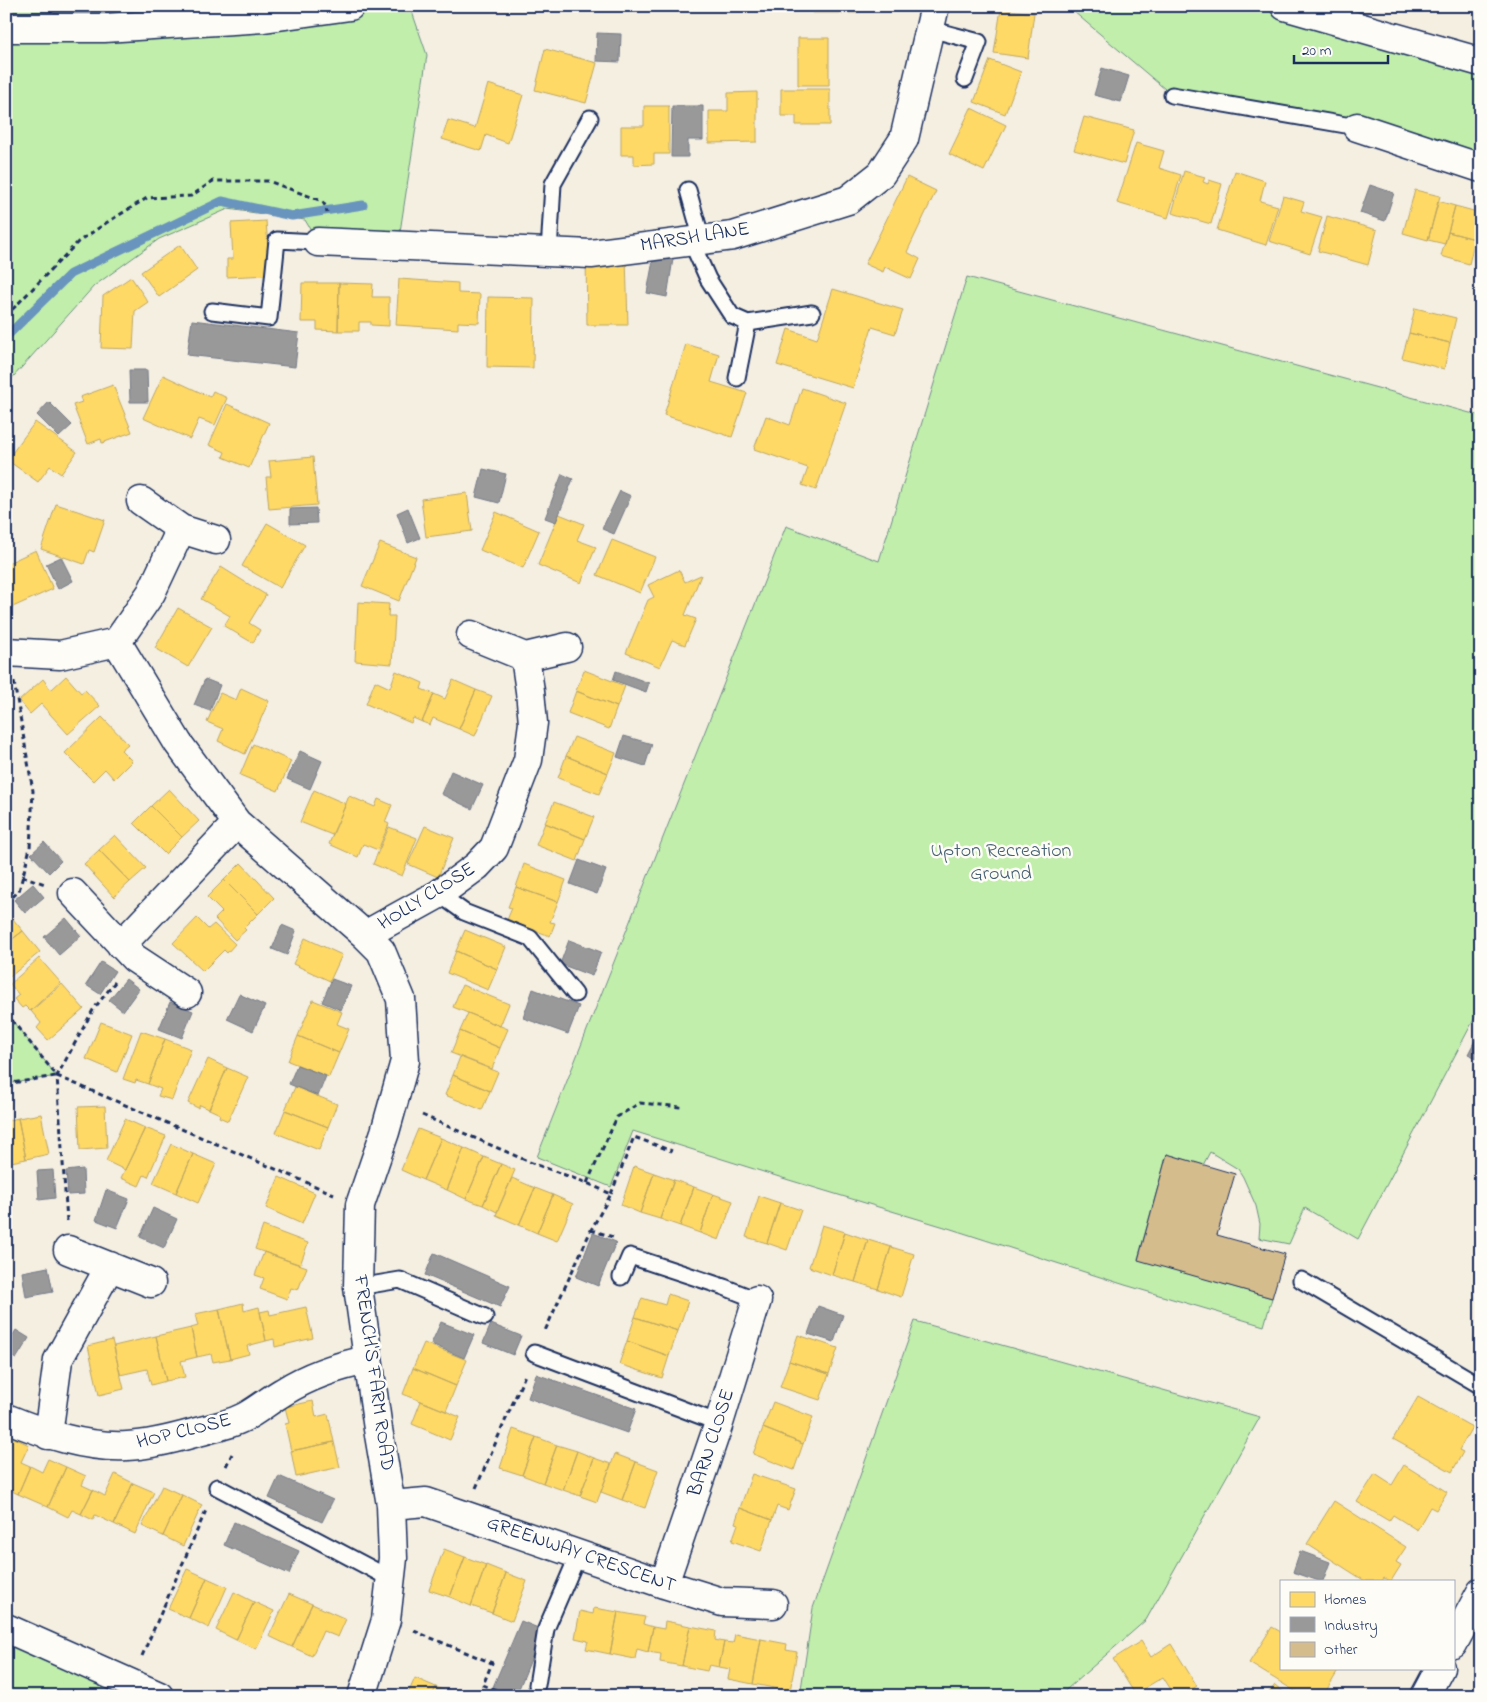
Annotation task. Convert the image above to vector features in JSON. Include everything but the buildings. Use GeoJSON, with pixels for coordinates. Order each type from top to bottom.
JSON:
{"type":"FeatureCollection","features":[{"type":"Feature","properties":{"kind":"street"},"geometry":{"type":"LineString","coordinates":[[6,28],[104,28],[254,19],[350,6]]}},
{"type":"Feature","properties":{"kind":"street"},"geometry":{"type":"LineString","coordinates":[[1287,7],[1481,62]]}},
{"type":"Feature","properties":{"kind":"street","name":"MARSH LANE"},"geometry":{"type":"LineString","coordinates":[[318,242],[591,254],[733,236],[848,200],[881,174],[904,139],[932,18]]}},
{"type":"Feature","properties":{"kind":"street"},"geometry":{"type":"LineString","coordinates":[[1357,127],[1481,168]]}},
{"type":"Feature","properties":{"kind":"street"},"geometry":{"type":"LineString","coordinates":[[141,501],[181,529],[216,540]]}},
{"type":"Feature","properties":{"kind":"street"},"geometry":{"type":"LineString","coordinates":[[9,652],[60,655],[117,642],[151,593],[181,529]]}},
{"type":"Feature","properties":{"kind":"street"},"geometry":{"type":"LineString","coordinates":[[471,635],[525,657],[567,648]]}},
{"type":"Feature","properties":{"kind":"street","name":"FRENCH'S FARM ROAD"},"geometry":{"type":"LineString","coordinates":[[117,642],[178,743],[237,823],[366,935],[381,951],[401,999],[406,1061],[360,1205],[358,1287],[391,1505],[393,1558],[386,1620],[362,1696]]}},
{"type":"Feature","properties":{"kind":"street","name":"HOLLY CLOSE"},"geometry":{"type":"LineString","coordinates":[[366,935],[439,894],[477,866],[494,848],[528,760],[532,722],[525,657]]}},
{"type":"Feature","properties":{"kind":"street"},"geometry":{"type":"LineString","coordinates":[[127,951],[237,823]]}},
{"type":"Feature","properties":{"kind":"street"},"geometry":{"type":"LineString","coordinates":[[73,893],[127,951],[187,993]]}},
{"type":"Feature","properties":{"kind":"street"},"geometry":{"type":"LineString","coordinates":[[68,1250],[151,1284]]}},
{"type":"Feature","properties":{"kind":"street"},"geometry":{"type":"LineString","coordinates":[[48,1435],[58,1360],[110,1266]]}},
{"type":"Feature","properties":{"kind":"street","name":"BARN CLOSE"},"geometry":{"type":"LineString","coordinates":[[664,1584],[720,1423],[756,1300]]}},
{"type":"Feature","properties":{"kind":"street","name":"HOP CLOSE"},"geometry":{"type":"LineString","coordinates":[[6,1418],[48,1435],[85,1443],[128,1446],[177,1438],[214,1428],[247,1416],[282,1392],[307,1378],[327,1370],[368,1360]]}},
{"type":"Feature","properties":{"kind":"street","name":"GREENWAY CRESCENT"},"geometry":{"type":"LineString","coordinates":[[391,1505],[426,1502],[578,1555],[722,1602],[773,1604]]}},
{"type":"Feature","properties":{"kind":"street"},"geometry":{"type":"LineString","coordinates":[[1454,1642],[1481,1592]]}},
{"type":"Feature","properties":{"kind":"street"},"geometry":{"type":"LineString","coordinates":[[6,1628],[159,1696]]}},
{"type":"Feature","properties":{"kind":"street"},"geometry":{"type":"LineString","coordinates":[[1425,1696],[1439,1670]]}},
{"type":"Feature","properties":{"kind":"lane"},"geometry":{"type":"LineString","coordinates":[[932,18],[979,42],[965,79]]}},
{"type":"Feature","properties":{"kind":"lane"},"geometry":{"type":"LineString","coordinates":[[1172,95],[1357,127]]}},
{"type":"Feature","properties":{"kind":"lane"},"geometry":{"type":"LineString","coordinates":[[549,252],[553,184],[590,118]]}},
{"type":"Feature","properties":{"kind":"lane"},"geometry":{"type":"LineString","coordinates":[[688,190],[697,241],[708,279],[732,316],[748,323],[812,313]]}},
{"type":"Feature","properties":{"kind":"lane"},"geometry":{"type":"LineString","coordinates":[[212,311],[268,318],[277,240],[318,242]]}},
{"type":"Feature","properties":{"kind":"lane"},"geometry":{"type":"LineString","coordinates":[[737,378],[748,323]]}},
{"type":"Feature","properties":{"kind":"lane"},"geometry":{"type":"LineString","coordinates":[[439,894],[464,912],[530,938],[575,994]]}},
{"type":"Feature","properties":{"kind":"lane"},"geometry":{"type":"LineString","coordinates":[[621,1277],[630,1256],[724,1287],[756,1300]]}},
{"type":"Feature","properties":{"kind":"lane"},"geometry":{"type":"LineString","coordinates":[[358,1287],[400,1280],[484,1317]]}},
{"type":"Feature","properties":{"kind":"lane"},"geometry":{"type":"LineString","coordinates":[[1301,1280],[1481,1386]]}},
{"type":"Feature","properties":{"kind":"lane"},"geometry":{"type":"LineString","coordinates":[[534,1353],[720,1423]]}},
{"type":"Feature","properties":{"kind":"lane"},"geometry":{"type":"LineString","coordinates":[[217,1487],[391,1579]]}},
{"type":"Feature","properties":{"kind":"lane"},"geometry":{"type":"LineString","coordinates":[[537,1686],[546,1629],[578,1555]]}},
{"type":"Feature","properties":{"kind":"path"},"geometry":{"type":"LineString","coordinates":[[6,316],[78,242],[106,222],[147,198],[191,196],[213,181],[268,181],[322,201],[326,207]]}},
{"type":"Feature","properties":{"kind":"path"},"geometry":{"type":"LineString","coordinates":[[6,903],[19,891],[30,848],[33,791],[9,652]]}},
{"type":"Feature","properties":{"kind":"path"},"geometry":{"type":"LineString","coordinates":[[68,1250],[57,1076],[127,951]]}},
{"type":"Feature","properties":{"kind":"path"},"geometry":{"type":"LineString","coordinates":[[6,1012],[57,1076],[360,1205]]}},
{"type":"Feature","properties":{"kind":"path"},"geometry":{"type":"LineString","coordinates":[[6,1084],[57,1076]]}},
{"type":"Feature","properties":{"kind":"path"},"geometry":{"type":"LineString","coordinates":[[394,1103],[532,1163],[588,1183],[611,1194]]}},
{"type":"Feature","properties":{"kind":"path"},"geometry":{"type":"LineString","coordinates":[[588,1183],[617,1117],[640,1103],[681,1107]]}},
{"type":"Feature","properties":{"kind":"path"},"geometry":{"type":"LineString","coordinates":[[464,1516],[534,1353],[591,1230],[611,1194],[634,1137],[672,1151]]}},
{"type":"Feature","properties":{"kind":"path"},"geometry":{"type":"LineString","coordinates":[[130,1682],[247,1416]]}},
{"type":"Feature","properties":{"kind":"path"},"geometry":{"type":"LineString","coordinates":[[386,1620],[492,1662],[483,1686],[511,1696]]}},
{"type":"Feature","properties":{"kind":"green space"},"geometry":{"type":"Polygon","coordinates":[[[6,6],[410,6],[427,55],[398,245],[318,242],[305,220],[228,209],[159,239],[94,286],[6,385],[6,6]]]}},
{"type":"Feature","properties":{"kind":"green space"},"geometry":{"type":"Polygon","coordinates":[[[1067,6],[1285,6],[1481,62],[1481,168],[1357,127],[1172,95],[1067,6]]]}},
{"type":"Feature","properties":{"kind":"green space","name":"Upton Recreation Ground"},"geometry":{"type":"Polygon","coordinates":[[[967,277],[1481,416],[1481,1006],[1358,1239],[1305,1208],[1289,1244],[1259,1238],[1260,1224],[1256,1206],[1238,1169],[1210,1152],[1203,1165],[1167,1154],[1138,1259],[1272,1298],[1264,1326],[1125,1285],[948,1228],[633,1131],[611,1187],[537,1157],[786,526],[879,561],[967,277]]]}},
{"type":"Feature","properties":{"kind":"green space"},"geometry":{"type":"Polygon","coordinates":[[[6,1013],[57,1076],[6,1084],[6,1013]]]}},
{"type":"Feature","properties":{"kind":"green space"},"geometry":{"type":"Polygon","coordinates":[[[915,1321],[1260,1417],[1146,1620],[1059,1696],[800,1696],[813,1608],[915,1321]]]}},
{"type":"Feature","properties":{"kind":"green space"},"geometry":{"type":"Polygon","coordinates":[[[6,1628],[159,1696],[6,1696],[6,1628]]]}},
{"type":"Feature","properties":{"kind":"waterway"},"geometry":{"type":"LineString","coordinates":[[6,337],[70,274],[222,201],[292,216],[363,205]]}}]}
